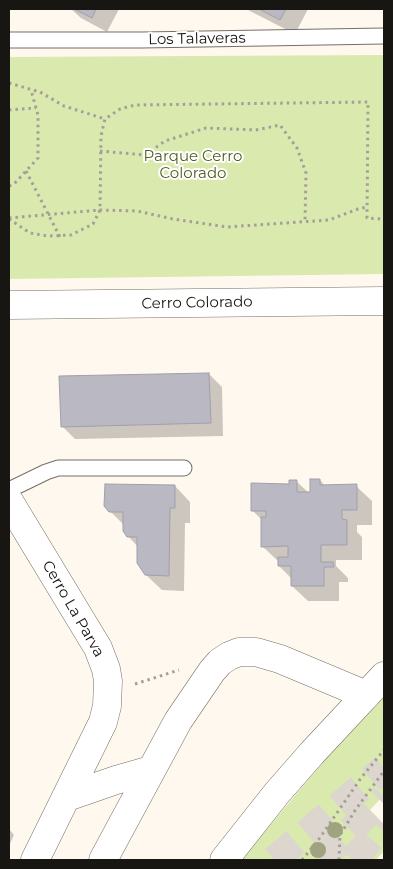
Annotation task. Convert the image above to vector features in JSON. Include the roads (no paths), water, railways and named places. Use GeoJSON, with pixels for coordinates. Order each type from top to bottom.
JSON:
{"type":"FeatureCollection","features":[{"type":"Feature","properties":{"kind":"street","name":"Cerro Colorado"},"geometry":{"type":"LineString","coordinates":[[9,305],[384,301]]}},
{"type":"Feature","properties":{"kind":"street","name":"Cerro La Parva"},"geometry":{"type":"LineString","coordinates":[[9,501],[98,648],[106,669],[108,693],[103,722],[35,860]]}},
{"type":"Feature","properties":{"kind":"street"},"geometry":{"type":"LineString","coordinates":[[103,860],[178,721],[212,671],[229,656],[239,652],[256,652],[375,686],[283,786],[224,860]]}},
{"type":"Feature","properties":{"kind":"street"},"geometry":{"type":"LineString","coordinates":[[67,797],[151,770]]}},
{"type":"Feature","properties":{"kind":"lane","name":"Los Talaveras"},"geometry":{"type":"LineString","coordinates":[[9,40],[384,36]]}},
{"type":"Feature","properties":{"kind":"lane"},"geometry":{"type":"LineString","coordinates":[[9,490],[58,468],[184,468]]}},
{"type":"Feature","properties":{"kind":"tunnel"},"geometry":{"type":"LineString","coordinates":[[274,860],[384,768]]}},
{"type":"Feature","properties":{"kind":"tunnel"},"geometry":{"type":"LineString","coordinates":[[321,860],[384,797]]}},
{"type":"Feature","properties":{"kind":"tunnel"},"geometry":{"type":"LineString","coordinates":[[353,860],[384,824]]}},
{"type":"Feature","properties":{"kind":"park label","name":"Parque Cerro Colorado"},"geometry":{"type":"Point","coordinates":[193,166]}}]}
